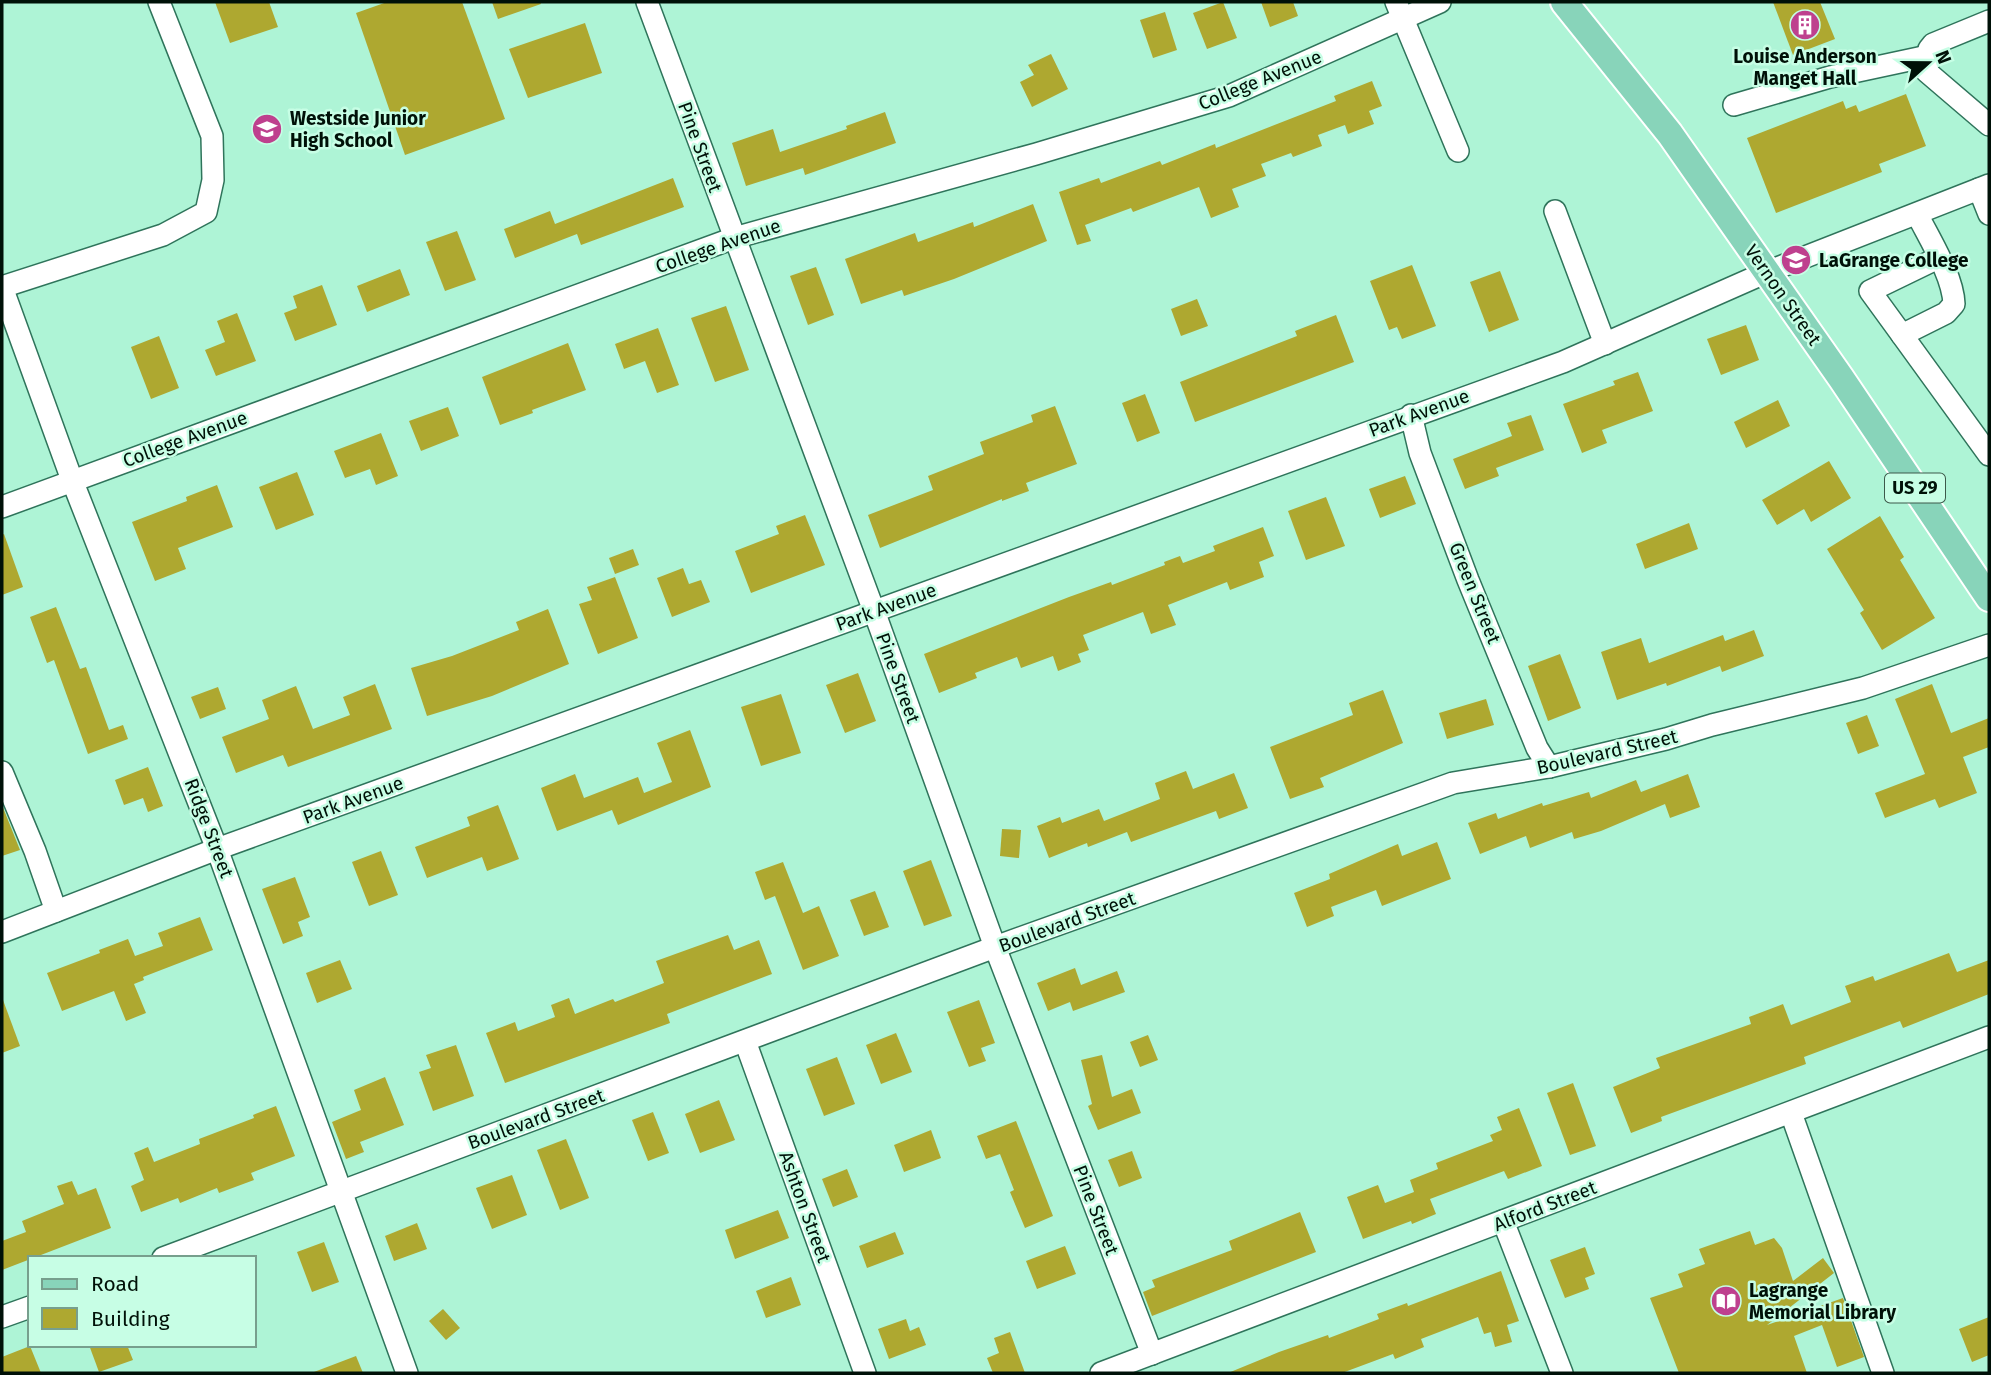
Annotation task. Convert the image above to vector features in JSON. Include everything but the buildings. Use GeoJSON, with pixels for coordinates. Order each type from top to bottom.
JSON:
{"type":"FeatureCollection","features":[{"type":"Feature","properties":{"kind":"main road","name":"Vernon Street"},"geometry":{"type":"LineString","coordinates":[[1564,2],[1670,134],[1841,378],[1989,598]]}},
{"type":"Feature","properties":{"kind":"street"},"geometry":{"type":"LineString","coordinates":[[2,287],[163,234],[206,212],[213,180],[212,136],[159,2]]}},
{"type":"Feature","properties":{"kind":"street","name":"Pine Street"},"geometry":{"type":"LineString","coordinates":[[647,2],[874,611],[995,947],[1152,1354]]}},
{"type":"Feature","properties":{"kind":"street","name":"College Avenue"},"geometry":{"type":"LineString","coordinates":[[2,507],[734,238],[1036,154],[1230,96],[1399,10],[1440,2]]}},
{"type":"Feature","properties":{"kind":"street"},"geometry":{"type":"LineString","coordinates":[[1399,10],[1458,151]]}},
{"type":"Feature","properties":{"kind":"street"},"geometry":{"type":"LineString","coordinates":[[1989,21],[1933,44],[1928,56],[1927,72],[1989,125]]}},
{"type":"Feature","properties":{"kind":"street"},"geometry":{"type":"LineString","coordinates":[[1734,105],[1830,77],[1928,56]]}},
{"type":"Feature","properties":{"kind":"street"},"geometry":{"type":"LineString","coordinates":[[1984,187],[1989,214]]}},
{"type":"Feature","properties":{"kind":"street","name":"Park Avenue"},"geometry":{"type":"LineString","coordinates":[[2,932],[217,849],[1563,362],[1767,272],[1984,187]]}},
{"type":"Feature","properties":{"kind":"street"},"geometry":{"type":"LineString","coordinates":[[1555,211],[1605,344]]}},
{"type":"Feature","properties":{"kind":"street"},"geometry":{"type":"LineString","coordinates":[[1902,335],[1946,313],[1954,304],[1954,291],[1917,214]]}},
{"type":"Feature","properties":{"kind":"street"},"geometry":{"type":"LineString","coordinates":[[1938,258],[1870,290],[1989,455]]}},
{"type":"Feature","properties":{"kind":"street","name":"Ridge Street"},"geometry":{"type":"LineString","coordinates":[[2,287],[72,480],[217,849],[407,1373]]}},
{"type":"Feature","properties":{"kind":"street","name":"Green Street"},"geometry":{"type":"LineString","coordinates":[[1411,415],[1420,453],[1468,580],[1537,748],[1549,767]]}},
{"type":"Feature","properties":{"kind":"street","name":"Boulevard Street"},"geometry":{"type":"LineString","coordinates":[[168,1256],[995,947],[1453,783],[1549,767],[1863,688],[1989,645]]}},
{"type":"Feature","properties":{"kind":"street"},"geometry":{"type":"LineString","coordinates":[[2,772],[35,851],[56,911]]}},
{"type":"Feature","properties":{"kind":"street","name":"Alford Street"},"geometry":{"type":"LineString","coordinates":[[1101,1373],[1989,1037]]}},
{"type":"Feature","properties":{"kind":"street","name":"Ashton Street"},"geometry":{"type":"LineString","coordinates":[[745,1041],[865,1373]]}},
{"type":"Feature","properties":{"kind":"street"},"geometry":{"type":"LineString","coordinates":[[1791,1113],[1883,1373]]}},
{"type":"Feature","properties":{"kind":"street"},"geometry":{"type":"LineString","coordinates":[[1503,1222],[1562,1373]]}},
{"type":"Feature","properties":{"kind":"street"},"geometry":{"type":"LineString","coordinates":[[2,1317],[28,1308]]}},
{"type":"Feature","properties":{"kind":"place","name":"Louise Anderson Manget Hall"},"geometry":{"type":"Point","coordinates":[1805,25]}},
{"type":"Feature","properties":{"kind":"place","name":"Westside Junior High School"},"geometry":{"type":"Point","coordinates":[267,129]}},
{"type":"Feature","properties":{"kind":"place","name":"LaGrange College"},"geometry":{"type":"Point","coordinates":[1796,260]}},
{"type":"Feature","properties":{"kind":"place","name":"Lagrange Memorial Library"},"geometry":{"type":"Point","coordinates":[1726,1301]}}]}
